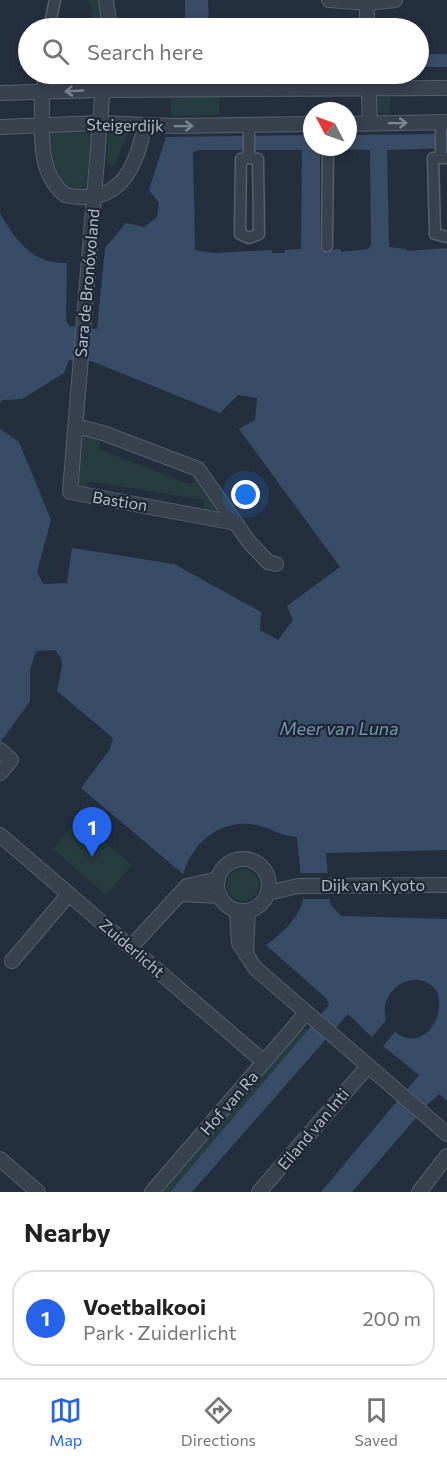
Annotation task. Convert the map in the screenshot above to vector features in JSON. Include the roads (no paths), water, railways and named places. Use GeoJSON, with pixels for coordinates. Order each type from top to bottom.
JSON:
{"type":"FeatureCollection","features":[{"type":"Feature","properties":{"kind":"street"},"geometry":{"type":"LineString","coordinates":[[51,18],[55,0]]}},
{"type":"Feature","properties":{"kind":"street"},"geometry":{"type":"LineString","coordinates":[[106,0],[109,18]]}},
{"type":"Feature","properties":{"kind":"street"},"geometry":{"type":"LineString","coordinates":[[329,0],[395,0]]}},
{"type":"Feature","properties":{"kind":"street"},"geometry":{"type":"LineString","coordinates":[[367,1],[367,18]]}},
{"type":"Feature","properties":{"kind":"street","name":"Sara de Bronóvoland"},"geometry":{"type":"LineString","coordinates":[[43,84],[45,161],[49,176],[57,189],[65,195],[77,198],[110,192],[126,177],[138,153],[142,137]]}},
{"type":"Feature","properties":{"kind":"street","name":"Sara de Bronóvoland"},"geometry":{"type":"LineString","coordinates":[[80,370],[103,84]]}},
{"type":"Feature","properties":{"kind":"street"},"geometry":{"type":"LineString","coordinates":[[369,84],[370,123]]}},
{"type":"Feature","properties":{"kind":"street","name":"Steigerdijk"},"geometry":{"type":"LineString","coordinates":[[0,93],[102,90],[447,88]]}},
{"type":"Feature","properties":{"kind":"street"},"geometry":{"type":"LineString","coordinates":[[357,123],[444,122],[444,158],[433,158],[435,234],[447,237]]}},
{"type":"Feature","properties":{"kind":"street","name":"Steigerdijk"},"geometry":{"type":"LineString","coordinates":[[0,127],[101,123],[303,124]]}},
{"type":"Feature","properties":{"kind":"street"},"geometry":{"type":"LineString","coordinates":[[249,125],[249,158]]}},
{"type":"Feature","properties":{"kind":"street"},"geometry":{"type":"LineString","coordinates":[[327,246],[328,156]]}},
{"type":"Feature","properties":{"kind":"street"},"geometry":{"type":"LineString","coordinates":[[249,158],[258,159],[259,234],[249,238],[240,234],[241,159],[249,158]]}},
{"type":"Feature","properties":{"kind":"street","name":"Bastion"},"geometry":{"type":"LineString","coordinates":[[80,370],[69,492],[236,523]]}},
{"type":"Feature","properties":{"kind":"street"},"geometry":{"type":"LineString","coordinates":[[76,426],[198,469],[236,523],[268,562],[276,564]]}},
{"type":"Feature","properties":{"kind":"street"},"geometry":{"type":"LineString","coordinates":[[0,773],[11,760],[2,752]]}},
{"type":"Feature","properties":{"kind":"street","name":"Zuiderlicht"},"geometry":{"type":"LineString","coordinates":[[0,835],[264,1062]]}},
{"type":"Feature","properties":{"kind":"street"},"geometry":{"type":"LineString","coordinates":[[247,860],[260,866],[268,878],[268,893],[261,904],[243,911],[224,903],[220,896],[218,879],[226,866],[232,862],[247,860]]}},
{"type":"Feature","properties":{"kind":"street","name":"Dijk van Kyoto"},"geometry":{"type":"LineString","coordinates":[[268,878],[298,886]]}},
{"type":"Feature","properties":{"kind":"street"},"geometry":{"type":"LineString","coordinates":[[131,947],[187,886],[218,879]]}},
{"type":"Feature","properties":{"kind":"street","name":"Dijk van Kyoto"},"geometry":{"type":"LineString","coordinates":[[268,893],[298,886],[447,885]]}},
{"type":"Feature","properties":{"kind":"street"},"geometry":{"type":"LineString","coordinates":[[12,961],[69,894]]}},
{"type":"Feature","properties":{"kind":"street"},"geometry":{"type":"LineString","coordinates":[[180,894],[220,896]]}},
{"type":"Feature","properties":{"kind":"street"},"geometry":{"type":"LineString","coordinates":[[243,911],[246,954],[263,977],[447,1134]]}},
{"type":"Feature","properties":{"kind":"street","name":"Hof van Ra"},"geometry":{"type":"LineString","coordinates":[[152,1192],[264,1062],[310,1016]]}},
{"type":"Feature","properties":{"kind":"street","name":"Eiland van Inti"},"geometry":{"type":"LineString","coordinates":[[259,1192],[368,1066]]}},
{"type":"Feature","properties":{"kind":"street"},"geometry":{"type":"LineString","coordinates":[[419,1192],[447,1156]]}},
{"type":"Feature","properties":{"kind":"street"},"geometry":{"type":"LineString","coordinates":[[0,1159],[38,1192]]}},
{"type":"Feature","properties":{"kind":"water"},"geometry":{"type":"Polygon","coordinates":[[[185,0],[208,0],[209,18],[185,18],[185,0]]]}},
{"type":"Feature","properties":{"kind":"water"},"geometry":{"type":"Polygon","coordinates":[[[429,54],[447,54],[447,67],[429,67],[429,54]]]}},
{"type":"Feature","properties":{"kind":"water","name":"Meer van Luna"},"geometry":{"type":"Polygon","coordinates":[[[447,134],[447,148],[387,150],[389,247],[407,251],[447,248],[447,850],[326,853],[330,904],[341,916],[447,919],[447,1101],[439,1094],[428,1104],[352,1192],[321,1192],[419,1075],[383,1046],[395,1032],[414,1038],[423,1036],[430,1030],[438,1012],[437,991],[428,983],[419,980],[409,980],[400,984],[387,999],[386,1020],[372,1037],[348,1014],[192,1192],[170,1192],[329,1005],[327,999],[266,945],[283,931],[301,907],[303,900],[297,837],[287,836],[257,825],[232,825],[211,834],[202,842],[194,851],[183,874],[81,788],[110,749],[113,738],[57,691],[62,666],[61,658],[55,650],[36,651],[30,670],[30,701],[0,743],[0,429],[19,442],[51,520],[37,572],[43,584],[67,583],[72,548],[174,564],[261,612],[260,630],[278,640],[293,620],[287,606],[340,567],[239,429],[255,420],[257,398],[238,395],[220,413],[91,361],[69,360],[64,373],[22,399],[3,400],[0,403],[0,213],[12,233],[26,249],[44,260],[67,263],[66,320],[69,326],[97,329],[105,248],[126,223],[144,227],[157,217],[159,203],[149,190],[166,137],[303,135],[303,156],[320,156],[320,247],[326,250],[340,249],[341,252],[368,249],[371,245],[370,150],[357,150],[357,135],[447,134]],[[199,150],[193,152],[195,250],[214,253],[272,250],[272,253],[284,253],[285,250],[301,249],[302,150],[199,150]]]}},
{"type":"Feature","properties":{"kind":"place","name":"Voetbalkooi"},"geometry":{"type":"Point","coordinates":[92,857]}}]}
